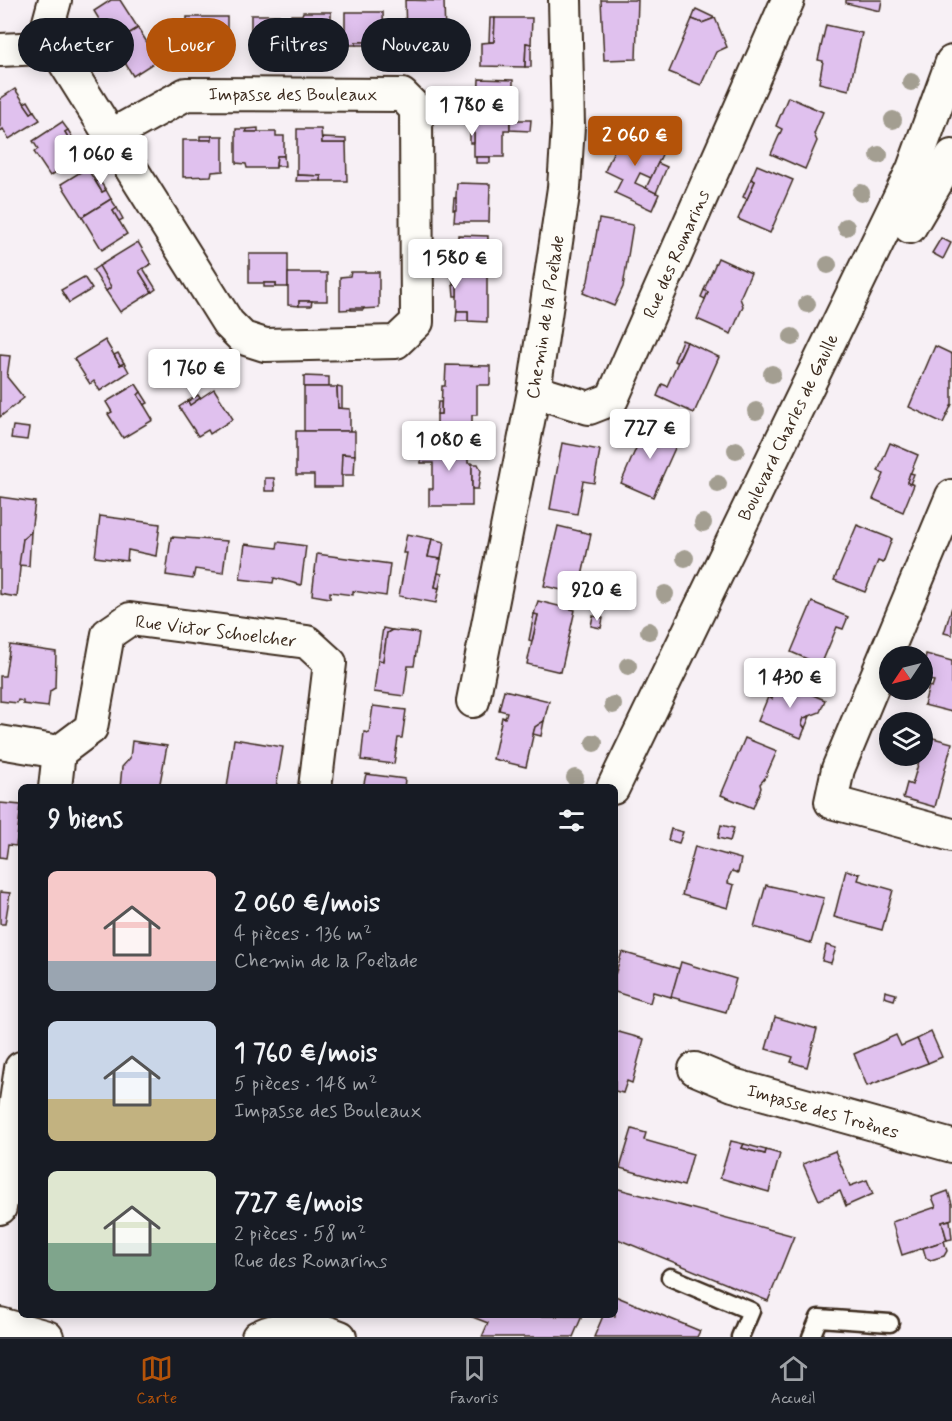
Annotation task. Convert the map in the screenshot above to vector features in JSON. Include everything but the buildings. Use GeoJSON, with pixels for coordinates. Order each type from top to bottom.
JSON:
{"type":"FeatureCollection","features":[{"type":"Feature","properties":{"kind":"street"},"geometry":{"type":"LineString","coordinates":[[50,18],[55,0]]}},
{"type":"Feature","properties":{"kind":"street","name":"Chemin de la Poëlade"},"geometry":{"type":"LineString","coordinates":[[472,701],[534,391],[564,188],[568,126],[565,0]]}},
{"type":"Feature","properties":{"kind":"street","name":"Rue des Romarins"},"geometry":{"type":"LineString","coordinates":[[534,391],[588,408],[612,399],[788,0]]}},
{"type":"Feature","properties":{"kind":"street"},"geometry":{"type":"LineString","coordinates":[[0,50],[18,49]]}},
{"type":"Feature","properties":{"kind":"street","name":"Boulevard Charles de Gaulle"},"geometry":{"type":"LineString","coordinates":[[615,784],[913,169],[952,62]]}},
{"type":"Feature","properties":{"kind":"street","name":"Impasse des Bouleaux"},"geometry":{"type":"LineString","coordinates":[[71,72],[228,323],[243,338],[266,345],[396,342],[417,322],[416,109],[402,95],[186,94],[112,135]]}},
{"type":"Feature","properties":{"kind":"street"},"geometry":{"type":"LineString","coordinates":[[910,227],[952,156]]}},
{"type":"Feature","properties":{"kind":"street"},"geometry":{"type":"LineString","coordinates":[[952,496],[838,769],[831,802],[952,835]]}},
{"type":"Feature","properties":{"kind":"street","name":"Rue Victor Schoelcher"},"geometry":{"type":"LineString","coordinates":[[59,752],[91,728],[108,634],[130,619],[307,642],[330,663],[315,784]]}},
{"type":"Feature","properties":{"kind":"street"},"geometry":{"type":"LineString","coordinates":[[0,742],[59,752],[55,784]]}},
{"type":"Feature","properties":{"kind":"street","name":"Impasse des Troènes"},"geometry":{"type":"LineString","coordinates":[[695,1070],[733,1085],[952,1146]]}},
{"type":"Feature","properties":{"kind":"street"},"geometry":{"type":"LineString","coordinates":[[0,1208],[18,1100]]}},
{"type":"Feature","properties":{"kind":"street"},"geometry":{"type":"LineString","coordinates":[[258,1337],[274,1329],[315,1318]]}},
{"type":"Feature","properties":{"kind":"street"},"geometry":{"type":"LineString","coordinates":[[0,1324],[47,1337]]}},
{"type":"Feature","properties":{"kind":"street"},"geometry":{"type":"LineString","coordinates":[[292,1326],[317,1328],[340,1337]]}},
{"type":"Feature","properties":{"kind":"lane"},"geometry":{"type":"LineString","coordinates":[[670,1276],[751,1311],[740,1337]]}},
{"type":"Feature","properties":{"kind":"lane"},"geometry":{"type":"LineString","coordinates":[[811,1337],[819,1318],[890,1323]]}}]}
